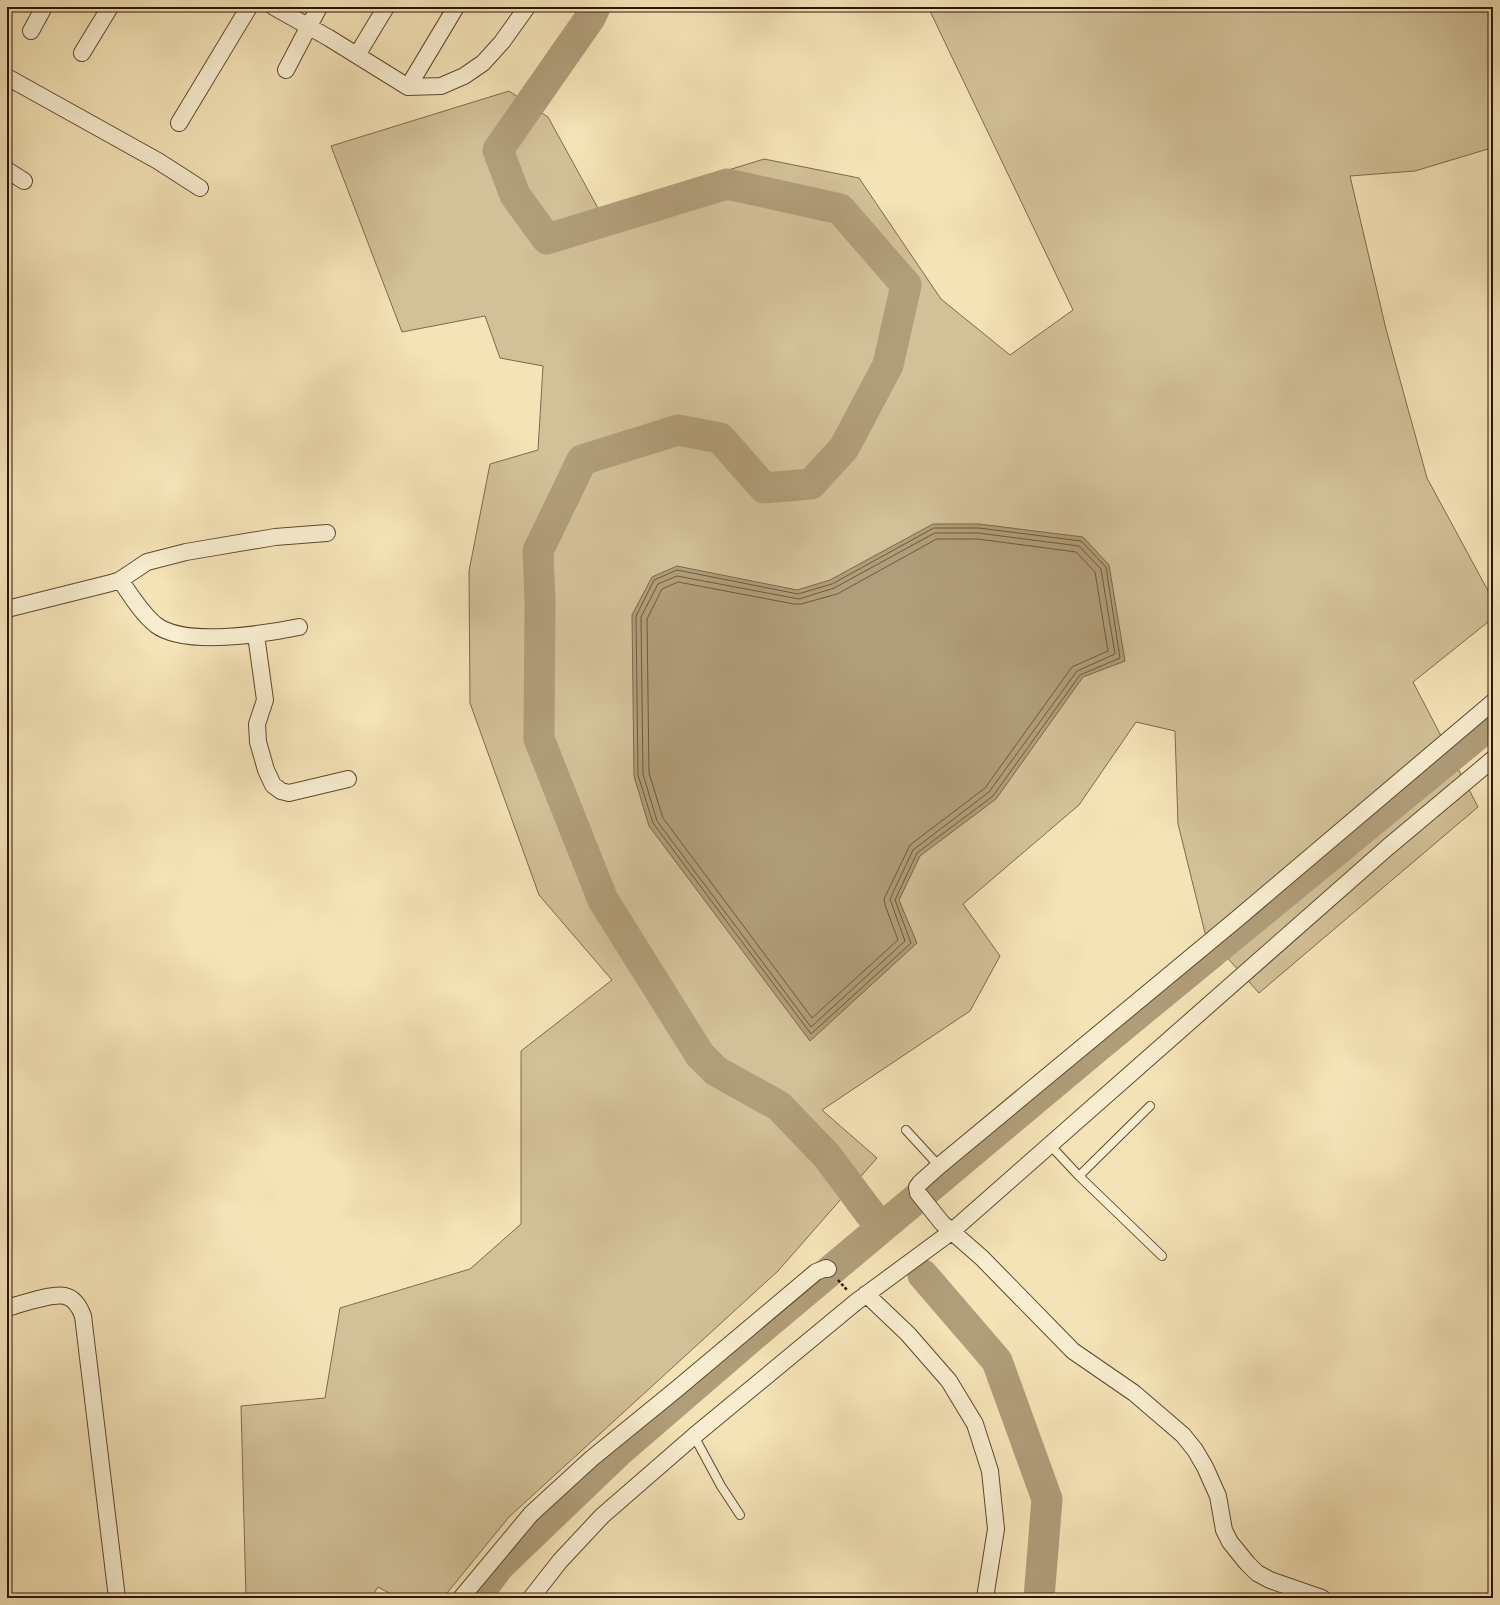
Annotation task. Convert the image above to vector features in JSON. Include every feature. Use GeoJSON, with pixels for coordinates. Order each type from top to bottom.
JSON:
{"type":"FeatureCollection","features":[{"type":"Feature","properties":{"kind":"street"},"geometry":{"type":"LineString","coordinates":[[31,31],[44,7]]}},
{"type":"Feature","properties":{"kind":"street"},"geometry":{"type":"LineString","coordinates":[[82,53],[110,7]]}},
{"type":"Feature","properties":{"kind":"street"},"geometry":{"type":"LineString","coordinates":[[179,123],[249,7]]}},
{"type":"Feature","properties":{"kind":"street"},"geometry":{"type":"LineString","coordinates":[[274,7],[357,55],[408,87],[441,86],[464,76],[483,62],[502,42],[527,7]]}},
{"type":"Feature","properties":{"kind":"street"},"geometry":{"type":"LineString","coordinates":[[286,70],[319,7]]}},
{"type":"Feature","properties":{"kind":"street"},"geometry":{"type":"LineString","coordinates":[[357,55],[386,7]]}},
{"type":"Feature","properties":{"kind":"street"},"geometry":{"type":"LineString","coordinates":[[408,87],[456,7]]}},
{"type":"Feature","properties":{"kind":"street"},"geometry":{"type":"LineString","coordinates":[[7,77],[158,161],[200,188]]}},
{"type":"Feature","properties":{"kind":"street"},"geometry":{"type":"LineString","coordinates":[[7,170],[24,181]]}},
{"type":"Feature","properties":{"kind":"street"},"geometry":{"type":"LineString","coordinates":[[7,608],[111,583],[120,580],[147,562],[186,552],[281,536],[327,533]]}},
{"type":"Feature","properties":{"kind":"street"},"geometry":{"type":"LineString","coordinates":[[120,580],[142,611],[156,625],[166,630],[192,636],[256,635],[299,627]]}},
{"type":"Feature","properties":{"kind":"street"},"geometry":{"type":"LineString","coordinates":[[256,635],[265,700],[256,732],[266,770],[273,785],[281,791],[289,793],[348,779]]}},
{"type":"Feature","properties":{"kind":"street"},"geometry":{"type":"LineString","coordinates":[[1322,1598],[1270,1580],[1257,1573],[1247,1563],[1230,1542],[1224,1530],[1218,1496],[1205,1467],[1195,1450],[1183,1435],[1134,1393],[1073,1351],[982,1258],[946,1227],[918,1193],[917,1187],[939,1166],[1237,919],[1493,702]]}},
{"type":"Feature","properties":{"kind":"street"},"geometry":{"type":"LineString","coordinates":[[531,1598],[560,1561],[602,1516],[694,1436],[872,1290],[938,1242],[946,1227],[1050,1144],[1388,847],[1493,759]]}},
{"type":"Feature","properties":{"kind":"street"},"geometry":{"type":"LineString","coordinates":[[461,1598],[531,1514],[592,1459],[816,1272],[826,1268],[828,1269]]}},
{"type":"Feature","properties":{"kind":"street"},"geometry":{"type":"LineString","coordinates":[[872,1290],[949,1381],[975,1424],[990,1471],[996,1529],[984,1598]]}},
{"type":"Feature","properties":{"kind":"street"},"geometry":{"type":"LineString","coordinates":[[7,1308],[55,1296],[65,1296],[72,1300],[81,1310],[84,1323],[117,1598]]}},
{"type":"Feature","properties":{"kind":"lane"},"geometry":{"type":"LineString","coordinates":[[1079,1176],[1150,1106]]}},
{"type":"Feature","properties":{"kind":"lane"},"geometry":{"type":"LineString","coordinates":[[906,1130],[939,1166]]}},
{"type":"Feature","properties":{"kind":"lane"},"geometry":{"type":"LineString","coordinates":[[1050,1144],[1079,1176],[1162,1256]]}},
{"type":"Feature","properties":{"kind":"lane"},"geometry":{"type":"LineString","coordinates":[[694,1436],[718,1480],[740,1515]]}},
{"type":"Feature","properties":{"kind":"shaded area"},"geometry":{"type":"Polygon","coordinates":[[[928,7],[1493,7],[1493,166],[1488,149],[1415,171],[1350,176],[1386,329],[1427,478],[1493,600],[1493,618],[1413,682],[1478,807],[1259,993],[1205,933],[1178,824],[1175,731],[1136,722],[1079,805],[963,904],[1000,956],[970,1011],[822,1110],[877,1158],[778,1271],[509,1517],[443,1598],[398,1598],[378,1587],[371,1598],[246,1598],[241,1406],[325,1398],[340,1308],[470,1269],[521,1224],[521,1051],[612,980],[539,895],[470,703],[469,571],[490,464],[538,450],[543,366],[500,358],[485,316],[402,332],[331,146],[509,91],[548,117],[599,210],[764,159],[859,178],[941,299],[1010,355],[1073,310],[928,7]]]}},
{"type":"Feature","properties":{"kind":"water"},"geometry":{"type":"Polygon","coordinates":[[[933,524],[979,524],[1083,537],[1109,565],[1125,661],[1083,677],[996,799],[920,856],[899,900],[917,943],[810,1041],[649,826],[634,776],[632,615],[652,577],[677,566],[797,590],[830,580],[933,524]]]}},
{"type":"Feature","properties":{"kind":"waterway"},"geometry":{"type":"LineString","coordinates":[[595,7],[590,18],[498,150],[515,195],[547,239],[727,184],[840,209],[906,285],[888,365],[844,448],[811,484],[764,488],[720,438],[678,430],[582,460],[538,551],[540,601],[539,739],[603,900],[700,1055],[716,1071],[779,1106],[827,1156],[871,1215]]}},
{"type":"Feature","properties":{"kind":"waterway"},"geometry":{"type":"LineString","coordinates":[[475,1598],[500,1565],[619,1451],[756,1333],[1096,1048],[1493,722]]}},
{"type":"Feature","properties":{"kind":"waterway"},"geometry":{"type":"LineString","coordinates":[[923,1275],[997,1361],[1047,1499],[1039,1598]]}}]}
